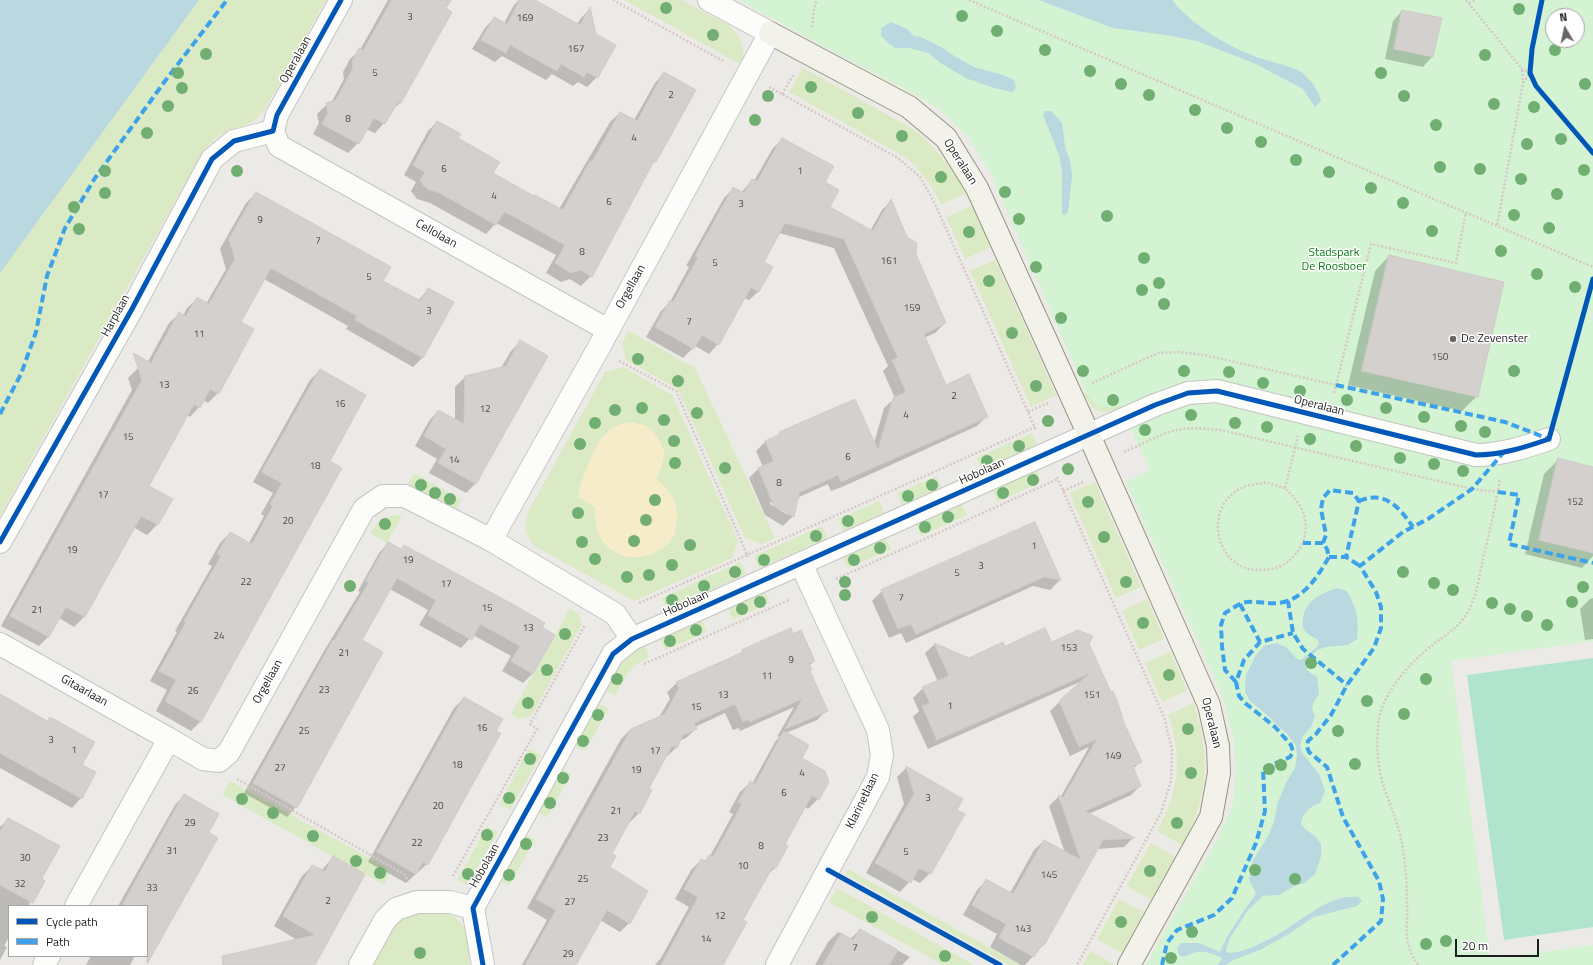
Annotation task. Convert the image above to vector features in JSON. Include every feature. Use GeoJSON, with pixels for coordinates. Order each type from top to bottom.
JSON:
{"type":"FeatureCollection","features":[{"type":"Feature","properties":{"kind":"street","name":"Operalaan"},"geometry":{"type":"LineString","coordinates":[[274,131],[277,115],[341,0]]}},
{"type":"Feature","properties":{"kind":"street","name":"Operalaan"},"geometry":{"type":"LineString","coordinates":[[709,0],[909,107],[946,138],[977,188],[1209,705],[1218,746],[1218,773],[1211,817],[1129,965]]}},
{"type":"Feature","properties":{"kind":"street","name":"Orgellaan"},"geometry":{"type":"LineString","coordinates":[[491,540],[598,349],[770,33]]}},
{"type":"Feature","properties":{"kind":"street","name":"Cellolaan"},"geometry":{"type":"LineString","coordinates":[[274,131],[279,146],[608,330]]}},
{"type":"Feature","properties":{"kind":"street","name":"Harplaan"},"geometry":{"type":"LineString","coordinates":[[0,542],[132,309],[212,159],[234,141],[274,131]]}},
{"type":"Feature","properties":{"kind":"street","name":"Operalaan"},"geometry":{"type":"LineString","coordinates":[[1089,435],[1188,392],[1217,391],[1476,455],[1488,455],[1531,445],[1549,439]]}},
{"type":"Feature","properties":{"kind":"street","name":"Hobolaan"},"geometry":{"type":"LineString","coordinates":[[473,908],[613,654],[632,639],[1089,435]]}},
{"type":"Feature","properties":{"kind":"street","name":"Orgellaan"},"geometry":{"type":"LineString","coordinates":[[219,760],[229,752],[364,509],[382,496],[406,496],[491,540],[606,608],[632,639]]}},
{"type":"Feature","properties":{"kind":"street","name":"Klarinetlaan"},"geometry":{"type":"LineString","coordinates":[[777,965],[878,777],[882,755],[878,730],[801,564]]}},
{"type":"Feature","properties":{"kind":"street","name":"Gitaarlaan"},"geometry":{"type":"LineString","coordinates":[[0,644],[169,739]]}},
{"type":"Feature","properties":{"kind":"street"},"geometry":{"type":"LineString","coordinates":[[77,905],[169,739],[203,759],[219,760]]}},
{"type":"Feature","properties":{"kind":"street"},"geometry":{"type":"LineString","coordinates":[[360,965],[385,920],[396,909],[417,902],[450,902],[473,908],[483,965]]}},
{"type":"Feature","properties":{"kind":"path"},"geometry":{"type":"LineString","coordinates":[[613,0],[898,158],[920,177],[935,204],[1164,717],[1172,750],[1171,782],[1161,813],[1077,965]]}},
{"type":"Feature","properties":{"kind":"path"},"geometry":{"type":"LineString","coordinates":[[969,0],[1593,267]]}},
{"type":"Feature","properties":{"kind":"path"},"geometry":{"type":"LineString","coordinates":[[1466,0],[1522,70],[1530,73]]}},
{"type":"Feature","properties":{"kind":"path"},"geometry":{"type":"LineString","coordinates":[[1469,3],[1476,0]]}},
{"type":"Feature","properties":{"kind":"path"},"geometry":{"type":"LineString","coordinates":[[1530,67],[1532,80]]}},
{"type":"Feature","properties":{"kind":"path"},"geometry":{"type":"LineString","coordinates":[[1496,226],[1523,83],[1522,70]]}},
{"type":"Feature","properties":{"kind":"path"},"geometry":{"type":"LineString","coordinates":[[1523,83],[1530,73]]}},
{"type":"Feature","properties":{"kind":"path"},"geometry":{"type":"LineString","coordinates":[[1158,353],[1180,352],[1204,354],[1336,385],[1371,244],[1456,263],[1466,212]]}},
{"type":"Feature","properties":{"kind":"path"},"geometry":{"type":"LineString","coordinates":[[598,349],[676,391],[759,582]]}},
{"type":"Feature","properties":{"kind":"path"},"geometry":{"type":"LineString","coordinates":[[1285,488],[1296,448],[1303,412]]}},
{"type":"Feature","properties":{"kind":"path"},"geometry":{"type":"LineString","coordinates":[[450,902],[451,880],[537,729],[530,724],[606,608],[747,556],[1035,427]]}},
{"type":"Feature","properties":{"kind":"path"},"geometry":{"type":"LineString","coordinates":[[1063,491],[1127,461],[1124,452],[1168,433],[1194,428],[1221,430],[1472,489],[1498,492]]}},
{"type":"Feature","properties":{"kind":"path"},"geometry":{"type":"LineString","coordinates":[[1418,965],[1410,953],[1406,936],[1407,906],[1403,850],[1398,823],[1382,779],[1378,752],[1379,718],[1384,702],[1391,689],[1404,672],[1425,650],[1451,632],[1464,617],[1473,600],[1498,492],[1504,451]]}},
{"type":"Feature","properties":{"kind":"path"},"geometry":{"type":"LineString","coordinates":[[644,664],[1058,479]]}},
{"type":"Feature","properties":{"kind":"path"},"geometry":{"type":"LineString","coordinates":[[1267,483],[1285,488],[1297,500],[1304,516],[1305,530],[1303,543],[1297,553],[1283,564],[1266,570],[1251,570],[1238,565],[1225,552],[1219,539],[1217,520],[1224,503],[1236,491],[1250,485],[1267,483]]}},
{"type":"Feature","properties":{"kind":"path"},"geometry":{"type":"LineString","coordinates":[[219,760],[232,776],[404,874],[417,902]]}},
{"type":"Feature","properties":{"kind":"green space"},"geometry":{"type":"Polygon","coordinates":[[[199,0],[326,0],[266,107],[253,121],[220,135],[203,151],[0,516],[0,273],[199,0]]]}},
{"type":"Feature","properties":{"kind":"green space"},"geometry":{"type":"Polygon","coordinates":[[[624,0],[682,0],[730,26],[742,44],[742,65],[624,0]]]}},
{"type":"Feature","properties":{"kind":"green space","name":"Stadspark De Roosboer"},"geometry":{"type":"Polygon","coordinates":[[[739,0],[1593,0],[1593,641],[1451,661],[1490,959],[1593,945],[1593,965],[1146,965],[1217,840],[1233,805],[1236,766],[1233,736],[1221,692],[1126,482],[1150,470],[1120,405],[1110,408],[1102,407],[1096,404],[1088,396],[990,172],[968,137],[938,108],[739,0]]]}},
{"type":"Feature","properties":{"kind":"green space"},"geometry":{"type":"Polygon","coordinates":[[[803,68],[913,129],[943,159],[966,193],[941,205],[926,178],[905,157],[789,92],[803,68]]]}},
{"type":"Feature","properties":{"kind":"green space"},"geometry":{"type":"Polygon","coordinates":[[[972,206],[991,247],[965,259],[946,217],[972,206]]]}},
{"type":"Feature","properties":{"kind":"green space"},"geometry":{"type":"Polygon","coordinates":[[[995,260],[1056,395],[1031,407],[970,271],[995,260]]]}},
{"type":"Feature","properties":{"kind":"green space"},"geometry":{"type":"Polygon","coordinates":[[[629,331],[695,368],[775,538],[762,544],[745,538],[678,389],[626,360],[622,343],[629,331]]]}},
{"type":"Feature","properties":{"kind":"green space"},"geometry":{"type":"Polygon","coordinates":[[[623,367],[672,395],[738,541],[732,558],[634,601],[536,547],[530,540],[525,528],[527,514],[605,372],[623,367]]]}},
{"type":"Feature","properties":{"kind":"green space"},"geometry":{"type":"Polygon","coordinates":[[[1123,377],[1123,407],[1117,410],[1105,412],[1091,406],[1084,394],[1123,377]]]}},
{"type":"Feature","properties":{"kind":"green space"},"geometry":{"type":"Polygon","coordinates":[[[1032,433],[1037,445],[982,470],[976,458],[1032,433]]]}},
{"type":"Feature","properties":{"kind":"green space"},"geometry":{"type":"Polygon","coordinates":[[[1036,471],[1041,482],[997,502],[992,490],[1036,471]]]}},
{"type":"Feature","properties":{"kind":"green space"},"geometry":{"type":"Polygon","coordinates":[[[414,473],[462,500],[455,511],[408,485],[414,473]]]}},
{"type":"Feature","properties":{"kind":"green space"},"geometry":{"type":"Polygon","coordinates":[[[936,476],[942,487],[902,505],[897,493],[936,476]]]}},
{"type":"Feature","properties":{"kind":"green space"},"geometry":{"type":"Polygon","coordinates":[[[1095,482],[1141,587],[1116,598],[1069,493],[1095,482]]]}},
{"type":"Feature","properties":{"kind":"green space"},"geometry":{"type":"Polygon","coordinates":[[[879,501],[884,513],[843,531],[838,519],[879,501]]]}},
{"type":"Feature","properties":{"kind":"green space"},"geometry":{"type":"Polygon","coordinates":[[[962,504],[967,515],[921,536],[916,524],[962,504]]]}},
{"type":"Feature","properties":{"kind":"green space"},"geometry":{"type":"Polygon","coordinates":[[[395,515],[402,516],[387,543],[370,533],[380,521],[395,515]]]}},
{"type":"Feature","properties":{"kind":"green space"},"geometry":{"type":"Polygon","coordinates":[[[822,526],[827,538],[759,568],[754,556],[822,526]]]}},
{"type":"Feature","properties":{"kind":"green space"},"geometry":{"type":"Polygon","coordinates":[[[885,538],[891,549],[848,568],[843,557],[885,538]]]}},
{"type":"Feature","properties":{"kind":"green space"},"geometry":{"type":"Polygon","coordinates":[[[740,562],[746,574],[667,610],[662,598],[740,562]]]}},
{"type":"Feature","properties":{"kind":"green space"},"geometry":{"type":"Polygon","coordinates":[[[765,591],[770,603],[733,620],[728,608],[765,591]]]}},
{"type":"Feature","properties":{"kind":"green space"},"geometry":{"type":"Polygon","coordinates":[[[1147,599],[1164,639],[1139,650],[1122,611],[1147,599]]]}},
{"type":"Feature","properties":{"kind":"green space"},"geometry":{"type":"Polygon","coordinates":[[[570,608],[579,614],[582,624],[531,716],[519,719],[511,714],[570,608]]]}},
{"type":"Feature","properties":{"kind":"green space"},"geometry":{"type":"Polygon","coordinates":[[[702,620],[707,632],[665,650],[660,638],[702,620]]]}},
{"type":"Feature","properties":{"kind":"green space"},"geometry":{"type":"Polygon","coordinates":[[[644,645],[649,657],[637,664],[625,678],[615,696],[604,690],[625,658],[630,653],[644,645]]]}},
{"type":"Feature","properties":{"kind":"green space"},"geometry":{"type":"Polygon","coordinates":[[[1170,652],[1187,690],[1162,702],[1145,663],[1170,652]]]}},
{"type":"Feature","properties":{"kind":"green space"},"geometry":{"type":"Polygon","coordinates":[[[1593,658],[1593,927],[1504,940],[1467,675],[1593,658]]]}},
{"type":"Feature","properties":{"kind":"green space"},"geometry":{"type":"Polygon","coordinates":[[[597,703],[608,709],[585,751],[573,745],[597,703]]]}},
{"type":"Feature","properties":{"kind":"green space"},"geometry":{"type":"Polygon","coordinates":[[[1193,703],[1203,740],[1205,758],[1204,775],[1198,810],[1182,845],[1157,831],[1170,802],[1176,774],[1176,746],[1168,715],[1193,703]]]}},
{"type":"Feature","properties":{"kind":"green space"},"geometry":{"type":"Polygon","coordinates":[[[529,749],[541,755],[510,810],[499,804],[529,749]]]}},
{"type":"Feature","properties":{"kind":"green space"},"geometry":{"type":"Polygon","coordinates":[[[560,768],[571,774],[547,817],[536,812],[560,768]]]}},
{"type":"Feature","properties":{"kind":"green space"},"geometry":{"type":"Polygon","coordinates":[[[230,781],[384,866],[389,874],[384,885],[223,795],[230,781]]]}},
{"type":"Feature","properties":{"kind":"green space"},"geometry":{"type":"Polygon","coordinates":[[[487,826],[498,832],[467,885],[457,880],[487,826]]]}},
{"type":"Feature","properties":{"kind":"green space"},"geometry":{"type":"Polygon","coordinates":[[[523,833],[535,840],[509,885],[498,879],[523,833]]]}},
{"type":"Feature","properties":{"kind":"green space"},"geometry":{"type":"Polygon","coordinates":[[[1151,843],[1175,857],[1151,900],[1127,886],[1151,843]]]}},
{"type":"Feature","properties":{"kind":"green space"},"geometry":{"type":"Polygon","coordinates":[[[848,869],[1021,965],[1009,965],[845,874],[848,869]]]}},
{"type":"Feature","properties":{"kind":"green space"},"geometry":{"type":"Polygon","coordinates":[[[837,888],[974,965],[943,965],[829,902],[837,888]]]}},
{"type":"Feature","properties":{"kind":"green space"},"geometry":{"type":"Polygon","coordinates":[[[1119,899],[1144,912],[1122,953],[1097,939],[1119,899]]]}},
{"type":"Feature","properties":{"kind":"green space"},"geometry":{"type":"Polygon","coordinates":[[[438,911],[457,919],[466,932],[469,948],[469,965],[370,965],[396,921],[416,912],[438,911]]]}},
{"type":"Feature","properties":{"kind":"green space"},"geometry":{"type":"Polygon","coordinates":[[[1090,951],[1115,965],[1083,965],[1090,951]]]}},
{"type":"Feature","properties":{"kind":"sand"},"geometry":{"type":"Polygon","coordinates":[[[632,422],[647,426],[657,436],[665,452],[661,468],[656,479],[669,492],[677,508],[675,533],[670,542],[653,553],[637,557],[620,555],[606,545],[597,530],[595,507],[578,497],[586,469],[595,448],[607,432],[614,427],[620,424],[632,422]]]}},
{"type":"Feature","properties":{"kind":"water"},"geometry":{"type":"Polygon","coordinates":[[[0,0],[199,0],[0,273],[0,0]]]}},
{"type":"Feature","properties":{"kind":"water"},"geometry":{"type":"Polygon","coordinates":[[[1039,0],[1172,0],[1189,18],[1221,40],[1254,56],[1301,72],[1314,85],[1321,101],[1315,107],[1303,89],[1256,64],[1197,41],[1113,28],[1039,0]]]}},
{"type":"Feature","properties":{"kind":"water"},"geometry":{"type":"Polygon","coordinates":[[[891,22],[907,29],[914,36],[921,37],[943,48],[974,67],[1003,75],[1014,80],[1016,88],[1012,92],[994,88],[968,79],[942,64],[928,53],[910,48],[895,48],[881,36],[881,28],[891,22]]]}},
{"type":"Feature","properties":{"kind":"water"},"geometry":{"type":"Polygon","coordinates":[[[1045,111],[1051,111],[1062,123],[1065,147],[1070,160],[1072,176],[1068,212],[1065,215],[1062,214],[1062,172],[1059,155],[1043,115],[1045,111]]]}},
{"type":"Feature","properties":{"kind":"water"},"geometry":{"type":"Polygon","coordinates":[[[1337,588],[1347,591],[1353,604],[1358,625],[1357,639],[1348,645],[1326,647],[1317,650],[1306,662],[1305,666],[1309,672],[1317,677],[1319,694],[1312,707],[1315,716],[1311,727],[1303,736],[1300,745],[1302,753],[1319,774],[1325,791],[1320,803],[1310,808],[1305,813],[1301,824],[1306,830],[1314,835],[1321,844],[1321,856],[1315,874],[1305,883],[1294,886],[1279,895],[1263,896],[1248,910],[1230,938],[1226,949],[1227,953],[1253,947],[1284,931],[1313,911],[1330,902],[1349,897],[1359,897],[1362,901],[1357,906],[1314,917],[1287,935],[1260,950],[1233,960],[1226,965],[1217,965],[1222,958],[1208,952],[1196,952],[1185,956],[1180,956],[1177,949],[1181,943],[1199,943],[1220,952],[1232,929],[1256,894],[1249,879],[1253,860],[1268,836],[1274,822],[1278,802],[1286,783],[1295,768],[1297,755],[1296,746],[1289,736],[1250,701],[1245,692],[1246,675],[1256,655],[1264,646],[1276,643],[1286,647],[1297,659],[1301,660],[1318,646],[1319,641],[1307,633],[1304,629],[1302,622],[1304,612],[1315,598],[1337,588]]]}},
{"type":"Feature","properties":{"kind":"building"},"geometry":{"type":"Polygon","coordinates":[[[392,0],[451,0],[446,8],[452,12],[401,103],[398,102],[385,124],[374,118],[359,144],[322,124],[328,113],[326,103],[336,100],[353,68],[352,62],[359,48],[363,50],[392,0]]]}},
{"type":"Feature","properties":{"kind":"building"},"geometry":{"type":"Polygon","coordinates":[[[520,0],[535,0],[580,25],[590,7],[596,34],[616,45],[598,78],[587,72],[584,77],[561,64],[557,71],[510,45],[506,53],[481,40],[494,17],[507,24],[520,0]]]}},
{"type":"Feature","properties":{"kind":"building"},"geometry":{"type":"Polygon","coordinates":[[[1402,10],[1442,18],[1433,57],[1394,49],[1402,10]]]}},
{"type":"Feature","properties":{"kind":"building"},"geometry":{"type":"Polygon","coordinates":[[[664,72],[696,90],[656,162],[654,161],[592,277],[580,270],[571,273],[555,263],[565,245],[513,216],[504,212],[496,225],[440,193],[427,189],[420,181],[425,172],[413,165],[437,121],[461,134],[458,138],[500,162],[493,173],[563,210],[590,161],[592,162],[620,112],[637,121],[664,72]]]}},
{"type":"Feature","properties":{"kind":"building"},"geometry":{"type":"Polygon","coordinates":[[[782,138],[834,166],[825,182],[839,190],[830,207],[873,231],[891,199],[907,237],[917,243],[916,254],[946,323],[924,334],[946,385],[969,374],[988,417],[841,482],[838,475],[798,493],[799,495],[794,517],[774,506],[758,468],[774,461],[765,441],[780,434],[779,432],[855,399],[878,450],[893,398],[906,392],[892,360],[898,358],[844,239],[785,223],[764,262],[773,267],[759,292],[751,287],[719,345],[702,335],[694,349],[655,327],[670,300],[673,302],[698,258],[695,256],[733,187],[744,193],[752,179],[757,181],[782,138]]]}},
{"type":"Feature","properties":{"kind":"building"},"geometry":{"type":"Polygon","coordinates":[[[256,192],[391,267],[383,281],[421,301],[428,288],[454,302],[423,358],[355,320],[357,316],[271,268],[241,322],[254,329],[219,394],[210,389],[200,408],[194,404],[149,486],[173,499],[158,525],[141,516],[85,617],[66,607],[49,637],[10,616],[142,380],[133,353],[151,363],[179,312],[186,316],[197,297],[209,304],[235,259],[229,239],[256,192]]]}},
{"type":"Feature","properties":{"kind":"building"},"geometry":{"type":"Polygon","coordinates":[[[1389,255],[1504,282],[1478,397],[1362,371],[1389,255]]]}},
{"type":"Feature","properties":{"kind":"building"},"geometry":{"type":"Polygon","coordinates":[[[520,340],[548,356],[476,484],[438,463],[446,449],[424,436],[438,410],[464,424],[465,376],[506,366],[520,340]]]}},
{"type":"Feature","properties":{"kind":"building"},"geometry":{"type":"Polygon","coordinates":[[[320,369],[366,395],[330,461],[342,468],[201,722],[165,701],[176,680],[159,671],[186,622],[184,621],[221,556],[217,554],[230,532],[252,544],[273,506],[270,504],[282,483],[262,472],[320,369]]]}},
{"type":"Feature","properties":{"kind":"building"},"geometry":{"type":"Polygon","coordinates":[[[1558,458],[1593,467],[1593,553],[1539,540],[1558,458]]]}},
{"type":"Feature","properties":{"kind":"building"},"geometry":{"type":"Polygon","coordinates":[[[1035,522],[1061,580],[1044,577],[916,634],[911,624],[898,629],[881,590],[1035,522]]]}},
{"type":"Feature","properties":{"kind":"building"},"geometry":{"type":"Polygon","coordinates":[[[388,542],[401,549],[404,545],[516,606],[545,623],[542,627],[555,635],[533,674],[511,661],[520,646],[480,624],[472,640],[428,615],[436,600],[397,578],[362,640],[383,652],[297,808],[253,783],[333,640],[334,641],[369,582],[366,581],[388,542]]]}},
{"type":"Feature","properties":{"kind":"building"},"geometry":{"type":"Polygon","coordinates":[[[791,628],[793,634],[801,630],[815,661],[809,663],[812,670],[810,671],[828,711],[785,729],[802,699],[750,722],[749,719],[743,722],[735,704],[694,723],[697,729],[683,735],[677,748],[672,746],[649,788],[652,790],[640,814],[635,811],[612,854],[616,856],[610,867],[648,891],[630,924],[607,910],[576,965],[525,965],[556,910],[536,899],[631,729],[665,714],[679,688],[676,682],[743,652],[742,650],[791,628]]]}},
{"type":"Feature","properties":{"kind":"building"},"geometry":{"type":"Polygon","coordinates":[[[1045,628],[1052,642],[1078,630],[1093,636],[1089,644],[1111,692],[1113,691],[1124,723],[1142,762],[1133,766],[1141,786],[1085,811],[1135,838],[1103,840],[1045,944],[1041,946],[1034,957],[999,938],[1006,924],[972,905],[986,879],[1013,894],[1044,840],[1081,860],[1058,795],[1063,798],[1097,739],[1079,747],[1059,701],[1090,673],[937,740],[922,706],[930,703],[922,687],[949,676],[934,643],[969,658],[1003,642],[1005,646],[1045,628]]]}},
{"type":"Feature","properties":{"kind":"building"},"geometry":{"type":"Polygon","coordinates":[[[0,694],[47,721],[50,717],[95,742],[82,765],[96,772],[82,799],[0,753],[0,694]]]}},
{"type":"Feature","properties":{"kind":"building"},"geometry":{"type":"Polygon","coordinates":[[[464,697],[503,719],[496,731],[501,733],[428,865],[423,862],[416,874],[377,852],[464,697]]]}},
{"type":"Feature","properties":{"kind":"building"},"geometry":{"type":"Polygon","coordinates":[[[784,731],[809,745],[802,758],[825,771],[829,782],[819,800],[812,795],[785,844],[788,846],[776,868],[772,868],[743,920],[747,922],[723,965],[661,965],[698,897],[684,889],[701,859],[706,861],[709,855],[713,857],[742,804],[738,802],[750,781],[755,784],[784,731]]]}},
{"type":"Feature","properties":{"kind":"building"},"geometry":{"type":"Polygon","coordinates":[[[906,766],[963,799],[957,810],[965,814],[931,874],[919,868],[911,883],[875,863],[914,794],[906,766]]]}},
{"type":"Feature","properties":{"kind":"building"},"geometry":{"type":"Polygon","coordinates":[[[184,794],[219,814],[209,832],[218,838],[147,964],[148,905],[123,905],[184,794]]]}},
{"type":"Feature","properties":{"kind":"building"},"geometry":{"type":"Polygon","coordinates":[[[8,818],[60,846],[42,878],[45,881],[33,903],[0,885],[0,832],[8,818]]]}},
{"type":"Feature","properties":{"kind":"building"},"geometry":{"type":"Polygon","coordinates":[[[333,856],[365,874],[315,965],[223,965],[222,956],[315,935],[283,916],[312,865],[325,871],[333,856]]]}},
{"type":"Feature","properties":{"kind":"building"},"geometry":{"type":"Polygon","coordinates":[[[860,929],[898,950],[889,965],[823,965],[841,933],[853,940],[860,929]]]}},
{"type":"Feature","properties":{"kind":"marked path"},"geometry":{"type":"LineString","coordinates":[[0,414],[21,374],[36,332],[47,276],[65,228],[95,178],[165,81],[227,0]]}},
{"type":"Feature","properties":{"kind":"marked path"},"geometry":{"type":"LineString","coordinates":[[1336,385],[1505,422],[1549,439]]}},
{"type":"Feature","properties":{"kind":"marked path"},"geometry":{"type":"LineString","coordinates":[[1333,965],[1381,921],[1383,899],[1379,881],[1343,817],[1327,767],[1309,752],[1307,747],[1308,741],[1316,734],[1331,715],[1347,685],[1374,648],[1381,628],[1381,607],[1376,592],[1360,566],[1403,532],[1428,519],[1472,489],[1503,453]]}},
{"type":"Feature","properties":{"kind":"marked path"},"geometry":{"type":"LineString","coordinates":[[1323,543],[1326,535],[1321,509],[1323,498],[1330,490],[1353,493],[1359,501],[1346,557]]}},
{"type":"Feature","properties":{"kind":"marked path"},"geometry":{"type":"LineString","coordinates":[[1498,492],[1519,495],[1509,544],[1593,563]]}},
{"type":"Feature","properties":{"kind":"marked path"},"geometry":{"type":"LineString","coordinates":[[1359,501],[1368,498],[1384,499],[1397,507],[1413,527]]}},
{"type":"Feature","properties":{"kind":"marked path"},"geometry":{"type":"LineString","coordinates":[[1303,543],[1323,543],[1327,549],[1329,557],[1317,576],[1307,588],[1295,598],[1288,601],[1293,633],[1303,649],[1347,685]]}},
{"type":"Feature","properties":{"kind":"marked path"},"geometry":{"type":"LineString","coordinates":[[1329,557],[1346,557],[1360,566]]}},
{"type":"Feature","properties":{"kind":"marked path"},"geometry":{"type":"LineString","coordinates":[[1236,682],[1225,670],[1221,625],[1225,613],[1238,605],[1247,602],[1272,603],[1288,601]]}},
{"type":"Feature","properties":{"kind":"marked path"},"geometry":{"type":"LineString","coordinates":[[1240,604],[1260,642]]}},
{"type":"Feature","properties":{"kind":"marked path"},"geometry":{"type":"LineString","coordinates":[[1162,965],[1167,943],[1177,930],[1214,915],[1232,898],[1256,843],[1265,811],[1263,769],[1290,757],[1293,752],[1291,745],[1275,727],[1245,703],[1239,696],[1236,682],[1244,660],[1260,642],[1293,633]]}},
{"type":"Feature","properties":{"kind":"cycle path"},"geometry":{"type":"LineString","coordinates":[[0,542],[132,309],[212,159],[234,141],[273,131],[277,115],[341,0]]}},
{"type":"Feature","properties":{"kind":"cycle path"},"geometry":{"type":"LineString","coordinates":[[1542,0],[1532,49],[1530,73],[1536,86],[1593,153]]}},
{"type":"Feature","properties":{"kind":"cycle path"},"geometry":{"type":"LineString","coordinates":[[1549,439],[1593,279]]}},
{"type":"Feature","properties":{"kind":"cycle path"},"geometry":{"type":"LineString","coordinates":[[483,965],[473,908],[613,654],[632,639],[1155,405],[1188,393],[1217,391],[1476,455],[1504,452],[1549,439]]}},
{"type":"Feature","properties":{"kind":"cycle path"},"geometry":{"type":"LineString","coordinates":[[828,870],[1000,965]]}},
{"type":"Feature","properties":{"kind":"place","name":"De Zevenster"},"geometry":{"type":"Point","coordinates":[1453,339]}}]}
